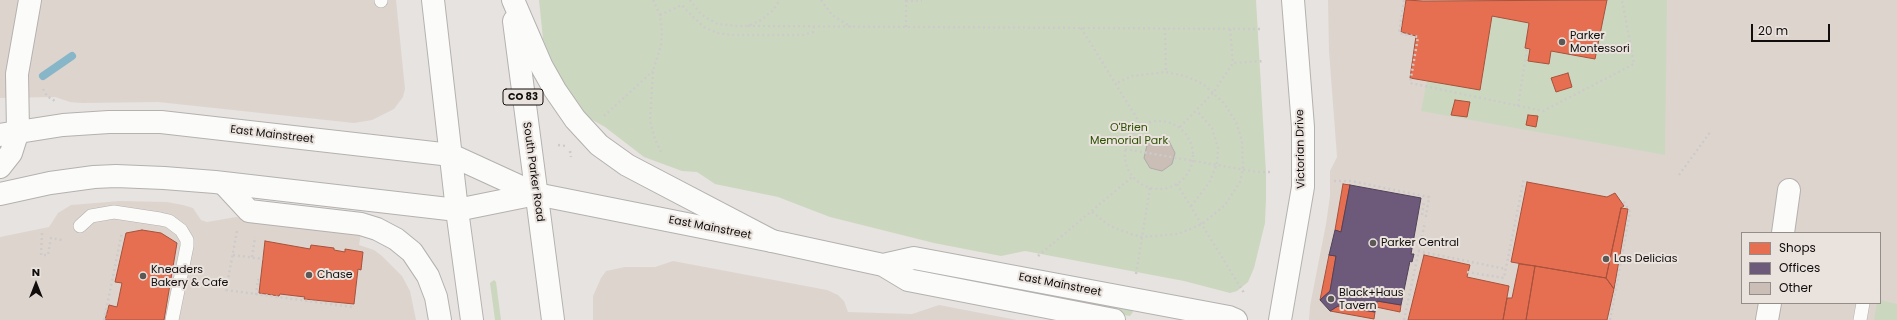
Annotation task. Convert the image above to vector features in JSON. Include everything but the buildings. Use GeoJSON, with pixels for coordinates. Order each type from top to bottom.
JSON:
{"type":"FeatureCollection","features":[{"type":"Feature","properties":{"kind":"main road"},"geometry":{"type":"LineString","coordinates":[[0,167],[11,153],[9,133],[17,74],[30,0]]}},
{"type":"Feature","properties":{"kind":"main road"},"geometry":{"type":"LineString","coordinates":[[433,0],[457,210],[472,320]]}},
{"type":"Feature","properties":{"kind":"main road"},"geometry":{"type":"LineString","coordinates":[[512,0],[554,90],[575,119],[598,145],[633,168],[772,241]]}},
{"type":"Feature","properties":{"kind":"main road","name":"South Parker Road"},"geometry":{"type":"LineString","coordinates":[[512,0],[553,320]]}},
{"type":"Feature","properties":{"kind":"main road","name":"Victorian Drive"},"geometry":{"type":"LineString","coordinates":[[1280,320],[1303,187],[1302,127],[1293,0]]}},
{"type":"Feature","properties":{"kind":"main road","name":"East Mainstreet"},"geometry":{"type":"LineString","coordinates":[[9,133],[63,125],[109,122],[161,122],[451,155],[536,194],[772,241],[883,265],[908,280],[1114,320]]}},
{"type":"Feature","properties":{"kind":"main road","name":"East Mainstreet"},"geometry":{"type":"LineString","coordinates":[[0,194],[50,183],[94,177],[138,176],[457,210],[536,194]]}},
{"type":"Feature","properties":{"kind":"main road"},"geometry":{"type":"LineString","coordinates":[[224,184],[249,211],[361,224],[377,229],[396,239],[412,252],[428,276],[436,297],[440,320]]}},
{"type":"Feature","properties":{"kind":"main road"},"geometry":{"type":"LineString","coordinates":[[1783,232],[1789,190]]}},
{"type":"Feature","properties":{"kind":"main road","name":"East Mainstreet"},"geometry":{"type":"LineString","coordinates":[[883,265],[914,258],[1221,315],[1236,320]]}},
{"type":"Feature","properties":{"kind":"main road"},"geometry":{"type":"LineString","coordinates":[[1767,320],[1770,304]]}},
{"type":"Feature","properties":{"kind":"lane"},"geometry":{"type":"LineString","coordinates":[[80,226],[91,216],[114,212],[169,221],[181,230],[187,240],[172,320]]}},
{"type":"Feature","properties":{"kind":"lane"},"geometry":{"type":"LineString","coordinates":[[1860,320],[1863,304]]}},
{"type":"Feature","properties":{"kind":"path"},"geometry":{"type":"LineString","coordinates":[[653,0],[660,15],[662,40],[653,71],[650,121],[655,139],[665,160]]}},
{"type":"Feature","properties":{"kind":"path"},"geometry":{"type":"LineString","coordinates":[[691,0],[699,12],[712,21],[726,26],[1262,29]]}},
{"type":"Feature","properties":{"kind":"path"},"geometry":{"type":"LineString","coordinates":[[748,26],[767,16],[780,0]]}},
{"type":"Feature","properties":{"kind":"path"},"geometry":{"type":"LineString","coordinates":[[821,0],[832,15],[852,27]]}},
{"type":"Feature","properties":{"kind":"path"},"geometry":{"type":"LineString","coordinates":[[1404,0],[1399,33],[1418,37],[1410,83],[1543,111],[1634,64],[1622,0]]}},
{"type":"Feature","properties":{"kind":"path"},"geometry":{"type":"LineString","coordinates":[[906,28],[906,1],[922,1]]}},
{"type":"Feature","properties":{"kind":"path"},"geometry":{"type":"LineString","coordinates":[[660,15],[682,5],[697,22],[704,27],[717,33],[730,35],[803,35],[813,32],[814,26]]}},
{"type":"Feature","properties":{"kind":"path"},"geometry":{"type":"LineString","coordinates":[[1081,28],[1141,125]]}},
{"type":"Feature","properties":{"kind":"path"},"geometry":{"type":"LineString","coordinates":[[1165,28],[1166,72]]}},
{"type":"Feature","properties":{"kind":"path"},"geometry":{"type":"LineString","coordinates":[[1180,127],[1214,93],[1233,63],[1230,29]]}},
{"type":"Feature","properties":{"kind":"path"},"geometry":{"type":"LineString","coordinates":[[1518,106],[1527,49]]}},
{"type":"Feature","properties":{"kind":"path"},"geometry":{"type":"LineString","coordinates":[[1233,63],[1264,60]]}},
{"type":"Feature","properties":{"kind":"path"},"geometry":{"type":"LineString","coordinates":[[602,117],[653,71]]}},
{"type":"Feature","properties":{"kind":"path"},"geometry":{"type":"LineString","coordinates":[[1092,212],[1110,226],[1142,237],[1178,234],[1202,224],[1225,205],[1234,194],[1240,182],[1243,169],[1242,141],[1236,122],[1224,103],[1214,93],[1195,79],[1166,72],[1132,76],[1115,84]]}},
{"type":"Feature","properties":{"kind":"path"},"geometry":{"type":"LineString","coordinates":[[1191,206],[1209,183],[1217,164],[1218,148],[1212,128],[1197,111]]}},
{"type":"Feature","properties":{"kind":"path"},"geometry":{"type":"LineString","coordinates":[[1152,121],[1167,121],[1180,127],[1190,139],[1194,160],[1188,175],[1177,184],[1165,188],[1150,188],[1143,186],[1132,177],[1125,160],[1125,150],[1131,134],[1141,125],[1152,121]]}},
{"type":"Feature","properties":{"kind":"path"},"geometry":{"type":"LineString","coordinates":[[1679,175],[1711,130]]}},
{"type":"Feature","properties":{"kind":"path"},"geometry":{"type":"LineString","coordinates":[[1125,150],[1243,169],[1271,172]]}},
{"type":"Feature","properties":{"kind":"path"},"geometry":{"type":"LineString","coordinates":[[1037,256],[1092,212],[1132,177]]}},
{"type":"Feature","properties":{"kind":"path"},"geometry":{"type":"LineString","coordinates":[[1467,272],[1504,278],[1524,178]]}},
{"type":"Feature","properties":{"kind":"path"},"geometry":{"type":"LineString","coordinates":[[1334,181],[1351,181],[1429,197],[1426,216],[1422,215],[1424,202]]}},
{"type":"Feature","properties":{"kind":"path"},"geometry":{"type":"LineString","coordinates":[[1177,184],[1244,293]]}},
{"type":"Feature","properties":{"kind":"path"},"geometry":{"type":"LineString","coordinates":[[1135,276],[1150,188]]}},
{"type":"Feature","properties":{"kind":"path"},"geometry":{"type":"LineString","coordinates":[[1610,320],[1630,212],[1622,199]]}},
{"type":"Feature","properties":{"kind":"path"},"geometry":{"type":"LineString","coordinates":[[1404,320],[1425,222]]}},
{"type":"Feature","properties":{"kind":"path"},"geometry":{"type":"LineString","coordinates":[[238,226],[226,290],[352,307]]}},
{"type":"Feature","properties":{"kind":"path"},"geometry":{"type":"LineString","coordinates":[[104,320],[115,271],[122,228]]}},
{"type":"Feature","properties":{"kind":"path"},"geometry":{"type":"LineString","coordinates":[[42,233],[41,255],[48,255],[51,238],[62,240]]}},
{"type":"Feature","properties":{"kind":"path"},"geometry":{"type":"LineString","coordinates":[[252,257],[255,235]]}},
{"type":"Feature","properties":{"kind":"path"},"geometry":{"type":"LineString","coordinates":[[1418,251],[1506,269]]}},
{"type":"Feature","properties":{"kind":"path"},"geometry":{"type":"LineString","coordinates":[[233,255],[263,259]]}},
{"type":"Feature","properties":{"kind":"path"},"geometry":{"type":"LineString","coordinates":[[256,295],[258,280],[260,281]]}},
{"type":"Feature","properties":{"kind":"shaded area"},"geometry":{"type":"Polygon","coordinates":[[[0,0],[396,0],[405,89],[403,97],[394,109],[372,120],[354,123],[158,102],[82,103],[70,102],[55,97],[0,98],[0,0]]]}},
{"type":"Feature","properties":{"kind":"shaded area"},"geometry":{"type":"Polygon","coordinates":[[[1328,0],[1897,0],[1897,320],[1309,320],[1310,306],[1330,196],[1330,171],[1337,157],[1329,51],[1328,0]]]}},
{"type":"Feature","properties":{"kind":"shaded area"},"geometry":{"type":"Polygon","coordinates":[[[120,201],[167,202],[183,205],[193,208],[201,220],[207,222],[236,217],[361,233],[359,245],[374,250],[402,276],[410,291],[416,320],[0,320],[0,237],[49,227],[58,213],[71,205],[120,201]]]}},
{"type":"Feature","properties":{"kind":"shaded area"},"geometry":{"type":"Polygon","coordinates":[[[673,261],[827,290],[838,295],[844,301],[848,312],[912,314],[939,305],[1017,320],[593,320],[593,296],[601,278],[606,271],[625,267],[655,267],[673,261]]]}},
{"type":"Feature","properties":{"kind":"green space","name":"O'Brien Memorial Park"},"geometry":{"type":"Polygon","coordinates":[[[539,0],[1256,0],[1266,173],[1266,199],[1265,223],[1254,268],[1248,282],[1237,291],[1230,293],[1184,281],[1025,251],[1001,256],[934,243],[830,217],[778,197],[715,184],[697,172],[682,171],[644,157],[605,127],[587,117],[559,77],[543,39],[539,0]]]}},
{"type":"Feature","properties":{"kind":"green space"},"geometry":{"type":"Polygon","coordinates":[[[1607,0],[1667,0],[1665,155],[1421,111],[1427,81],[1480,90],[1492,16],[1529,23],[1525,48],[1530,49],[1528,60],[1549,64],[1551,51],[1595,59],[1607,0]]]}},
{"type":"Feature","properties":{"kind":"green space"},"geometry":{"type":"Polygon","coordinates":[[[494,280],[496,282],[501,320],[495,320],[490,283],[494,280]]]}},
{"type":"Feature","properties":{"kind":"green space"},"geometry":{"type":"Polygon","coordinates":[[[1026,289],[1131,308],[1133,312],[1130,316],[1027,297],[1024,292],[1026,289]]]}},
{"type":"Feature","properties":{"kind":"green space"},"geometry":{"type":"Polygon","coordinates":[[[1881,300],[1897,304],[1897,320],[1874,320],[1877,304],[1881,304],[1881,300]]]}},
{"type":"Feature","properties":{"kind":"waterway"},"geometry":{"type":"LineString","coordinates":[[43,76],[72,56]]}},
{"type":"Feature","properties":{"kind":"place","name":"Parker Montessori"},"geometry":{"type":"Point","coordinates":[1562,42]}},
{"type":"Feature","properties":{"kind":"place","name":"Parker Central"},"geometry":{"type":"Point","coordinates":[1373,243]}},
{"type":"Feature","properties":{"kind":"place","name":"Las Delicias"},"geometry":{"type":"Point","coordinates":[1606,259]}},
{"type":"Feature","properties":{"kind":"place","name":"Chase"},"geometry":{"type":"Point","coordinates":[309,275]}},
{"type":"Feature","properties":{"kind":"place","name":"Kneaders Bakery & Cafe"},"geometry":{"type":"Point","coordinates":[143,276]}},
{"type":"Feature","properties":{"kind":"place","name":"Black+Haus Tavern"},"geometry":{"type":"Point","coordinates":[1331,299]}}]}
